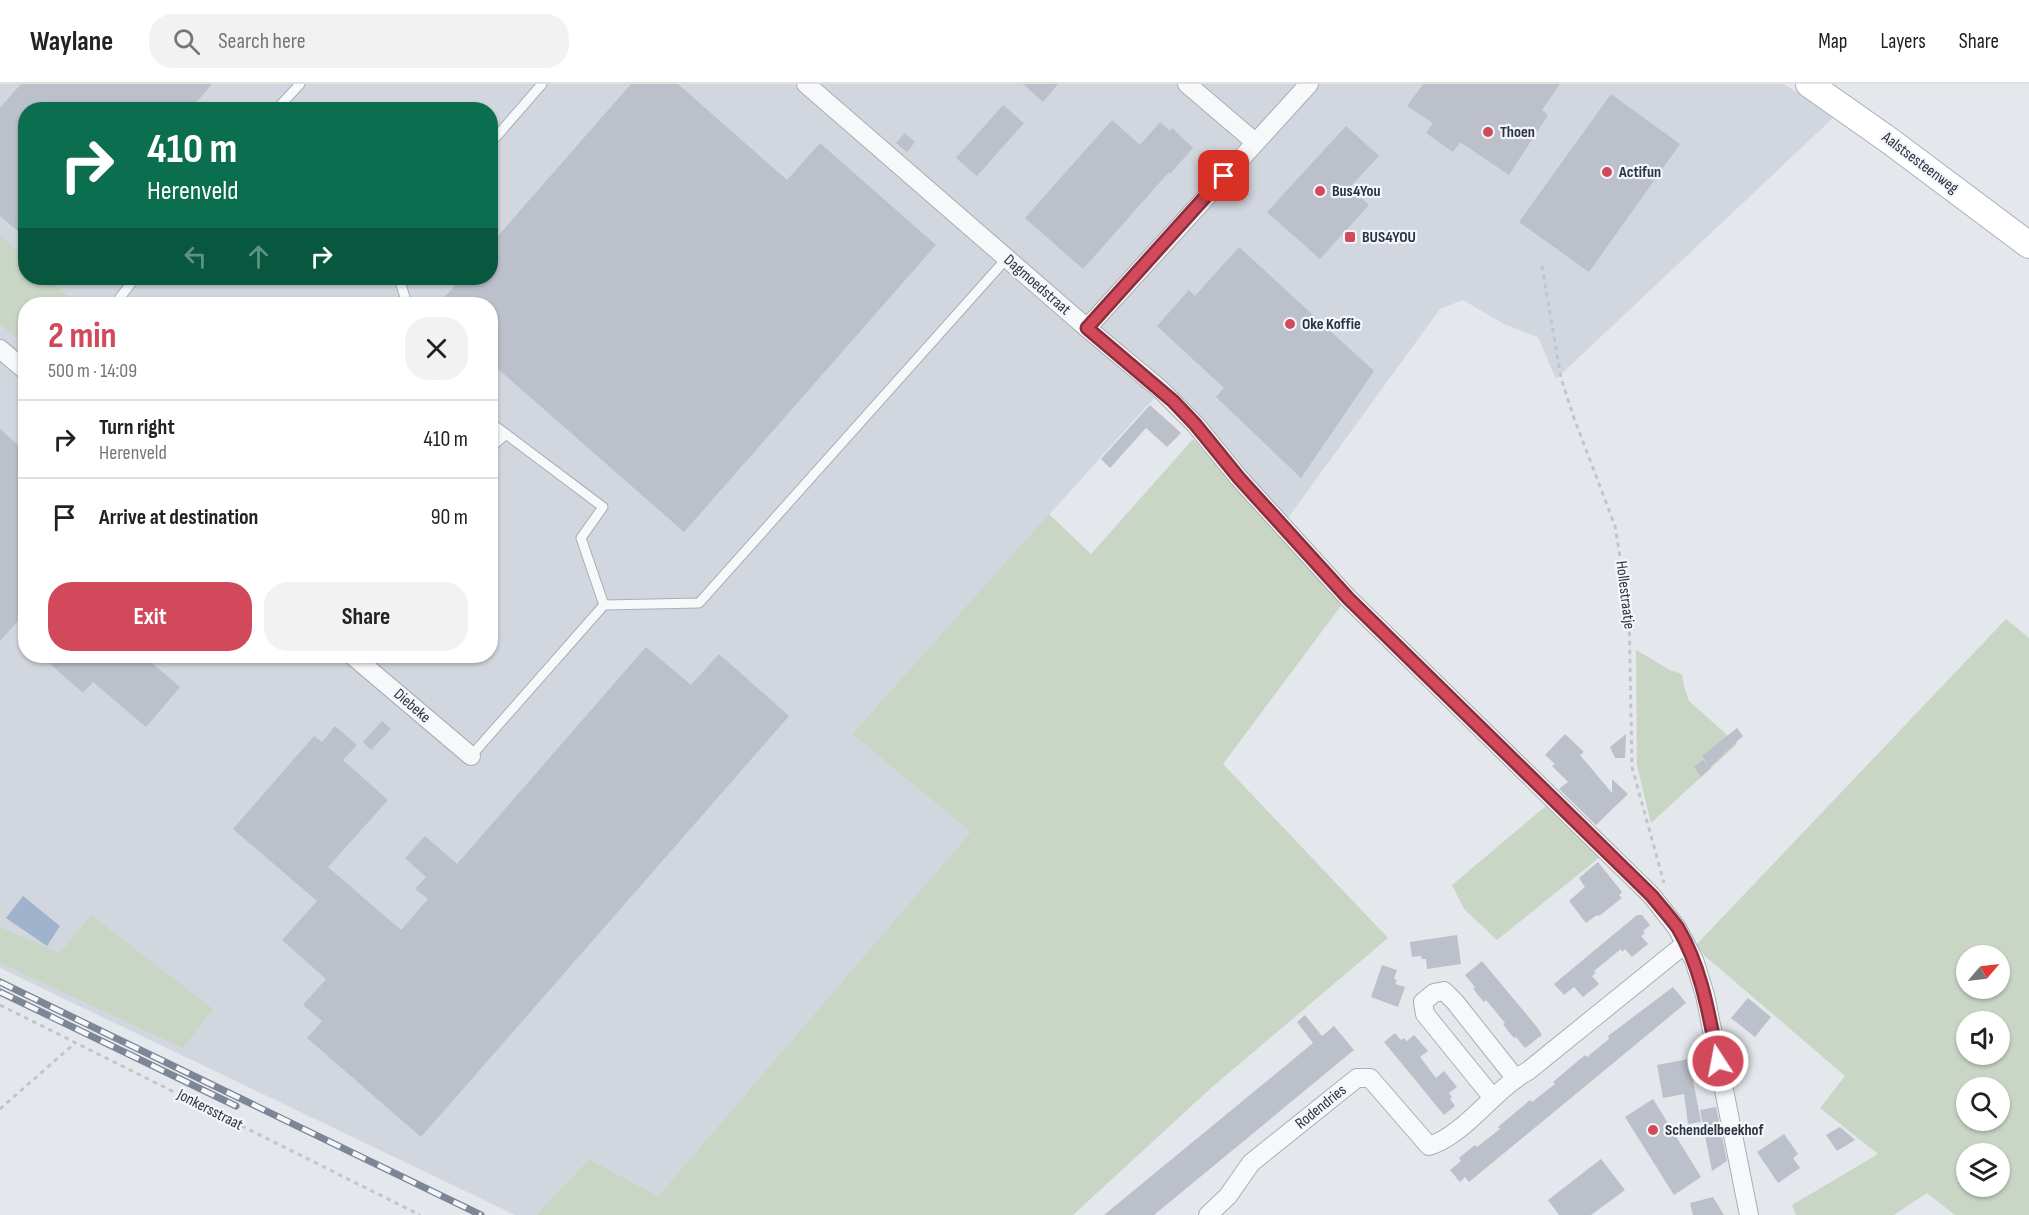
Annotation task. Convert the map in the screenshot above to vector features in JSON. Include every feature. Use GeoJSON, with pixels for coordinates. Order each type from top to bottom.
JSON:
{"type":"FeatureCollection","features":[{"type":"Feature","properties":{"kind":"main road","name":"Aalstsesteenweg"},"geometry":{"type":"LineString","coordinates":[[1809,84],[1890,141],[2029,245]]}},
{"type":"Feature","properties":{"kind":"street","name":"Dagmoedstraat"},"geometry":{"type":"LineString","coordinates":[[806,84],[1161,390],[1195,424],[1239,478],[1348,598],[1652,896],[1677,928],[1694,960],[1705,995],[1749,1215]]}},
{"type":"Feature","properties":{"kind":"street"},"geometry":{"type":"LineString","coordinates":[[1187,84],[1255,142]]}},
{"type":"Feature","properties":{"kind":"street"},"geometry":{"type":"LineString","coordinates":[[1087,328],[1309,84]]}},
{"type":"Feature","properties":{"kind":"street"},"geometry":{"type":"LineString","coordinates":[[0,349],[18,364]]}},
{"type":"Feature","properties":{"kind":"street","name":"Diebeke"},"geometry":{"type":"LineString","coordinates":[[361,663],[471,756]]}},
{"type":"Feature","properties":{"kind":"street","name":"Rodendries"},"geometry":{"type":"LineString","coordinates":[[1208,1215],[1228,1196],[1251,1163],[1357,1078],[1370,1078],[1429,1146],[1440,1143],[1685,944]]}},
{"type":"Feature","properties":{"kind":"street"},"geometry":{"type":"LineString","coordinates":[[1493,1098],[1425,1014],[1424,1002],[1434,993],[1444,991],[1449,996],[1516,1079]]}},
{"type":"Feature","properties":{"kind":"lane"},"geometry":{"type":"LineString","coordinates":[[283,102],[300,84]]}},
{"type":"Feature","properties":{"kind":"lane"},"geometry":{"type":"LineString","coordinates":[[498,135],[542,84]]}},
{"type":"Feature","properties":{"kind":"lane"},"geometry":{"type":"LineString","coordinates":[[471,756],[604,605],[699,603],[1006,258]]}},
{"type":"Feature","properties":{"kind":"lane"},"geometry":{"type":"LineString","coordinates":[[120,297],[130,285]]}},
{"type":"Feature","properties":{"kind":"lane"},"geometry":{"type":"LineString","coordinates":[[498,428],[603,507],[581,538],[604,605]]}},
{"type":"Feature","properties":{"kind":"lane"},"geometry":{"type":"LineString","coordinates":[[498,441],[506,434]]}},
{"type":"Feature","properties":{"kind":"path","name":"Hollestraatje"},"geometry":{"type":"LineString","coordinates":[[1542,266],[1561,378],[1615,526],[1629,612],[1632,767],[1664,884]]}},
{"type":"Feature","properties":{"kind":"path","name":"Jonkersstraat"},"geometry":{"type":"LineString","coordinates":[[0,1005],[420,1215]]}},
{"type":"Feature","properties":{"kind":"path"},"geometry":{"type":"LineString","coordinates":[[0,1109],[75,1043]]}},
{"type":"Feature","properties":{"kind":"shaded area"},"geometry":{"type":"Polygon","coordinates":[[[0,84],[794,84],[1154,398],[852,734],[972,832],[658,1196],[589,1159],[536,1215],[515,1215],[0,968],[0,84]]]}},
{"type":"Feature","properties":{"kind":"shaded area"},"geometry":{"type":"Polygon","coordinates":[[[820,84],[1784,84],[1834,117],[1556,379],[1538,337],[1504,324],[1463,300],[1440,309],[1285,522],[1249,484],[929,181],[820,84]]]}},
{"type":"Feature","properties":{"kind":"green space"},"geometry":{"type":"Polygon","coordinates":[[[0,235],[18,252],[18,285],[55,285],[69,297],[18,297],[18,340],[0,324],[0,235]]]}},
{"type":"Feature","properties":{"kind":"green space"},"geometry":{"type":"Polygon","coordinates":[[[1193,439],[1343,603],[1223,764],[1388,938],[1211,1088],[1073,1215],[536,1215],[589,1159],[658,1196],[971,832],[852,734],[1049,514],[1091,554],[1193,439]]]}},
{"type":"Feature","properties":{"kind":"green space"},"geometry":{"type":"Polygon","coordinates":[[[2006,619],[2029,638],[2029,1215],[1955,1215],[1927,1193],[1894,1215],[1796,1215],[1792,1205],[1878,1154],[1820,1108],[1845,1076],[1705,956],[1696,945],[2006,619]]]}},
{"type":"Feature","properties":{"kind":"green space"},"geometry":{"type":"Polygon","coordinates":[[[1636,650],[1670,670],[1682,674],[1689,701],[1737,744],[1651,823],[1637,766],[1636,650]]]}},
{"type":"Feature","properties":{"kind":"green space"},"geometry":{"type":"Polygon","coordinates":[[[1547,805],[1600,857],[1497,940],[1464,909],[1452,885],[1547,805]]]}},
{"type":"Feature","properties":{"kind":"green space"},"geometry":{"type":"Polygon","coordinates":[[[91,915],[213,1009],[183,1048],[0,963],[0,927],[60,953],[91,915]]]}},
{"type":"Feature","properties":{"kind":"water"},"geometry":{"type":"Polygon","coordinates":[[[23,896],[60,926],[47,946],[6,918],[23,896]]]}},
{"type":"Feature","properties":{"kind":"building"},"geometry":{"type":"Polygon","coordinates":[[[21,84],[212,84],[197,102],[18,102],[18,231],[0,216],[0,108],[21,84]]]}},
{"type":"Feature","properties":{"kind":"building"},"geometry":{"type":"Polygon","coordinates":[[[631,84],[678,84],[787,180],[820,143],[936,245],[684,532],[498,369],[498,297],[444,297],[456,285],[498,285],[498,236],[631,84]]]}},
{"type":"Feature","properties":{"kind":"building"},"geometry":{"type":"Polygon","coordinates":[[[1023,84],[1058,84],[1043,102],[1023,84]]]}},
{"type":"Feature","properties":{"kind":"building","name":"Thoen"},"geometry":{"type":"Polygon","coordinates":[[[1423,84],[1560,84],[1542,110],[1548,115],[1509,175],[1460,142],[1453,152],[1426,133],[1433,123],[1407,106],[1423,84]]]}},
{"type":"Feature","properties":{"kind":"building","name":"Actifun"},"geometry":{"type":"Polygon","coordinates":[[[1611,94],[1680,144],[1589,272],[1519,222],[1611,94]]]}},
{"type":"Feature","properties":{"kind":"building"},"geometry":{"type":"Polygon","coordinates":[[[1003,105],[1024,123],[977,176],[956,158],[1003,105]]]}},
{"type":"Feature","properties":{"kind":"building"},"geometry":{"type":"Polygon","coordinates":[[[1112,120],[1140,145],[1160,122],[1170,131],[1172,128],[1193,148],[1083,269],[1025,218],[1112,120]]]}},
{"type":"Feature","properties":{"kind":"building","name":"Bus4You"},"geometry":{"type":"Polygon","coordinates":[[[1346,126],[1379,156],[1350,187],[1369,205],[1320,259],[1267,212],[1346,126]]]}},
{"type":"Feature","properties":{"kind":"building"},"geometry":{"type":"Polygon","coordinates":[[[905,133],[915,142],[907,152],[896,143],[905,133]]]}},
{"type":"Feature","properties":{"kind":"building"},"geometry":{"type":"Polygon","coordinates":[[[1239,247],[1374,371],[1301,478],[1216,397],[1224,388],[1157,326],[1189,290],[1195,296],[1239,247]]]}},
{"type":"Feature","properties":{"kind":"building"},"geometry":{"type":"Polygon","coordinates":[[[1150,405],[1181,433],[1167,447],[1146,428],[1110,468],[1101,459],[1150,405]]]}},
{"type":"Feature","properties":{"kind":"building"},"geometry":{"type":"Polygon","coordinates":[[[0,429],[18,445],[18,621],[0,641],[0,429]]]}},
{"type":"Feature","properties":{"kind":"building"},"geometry":{"type":"Polygon","coordinates":[[[646,647],[691,685],[719,654],[789,716],[421,1137],[307,1038],[322,1021],[303,1005],[326,979],[282,940],[317,901],[233,829],[314,736],[322,742],[335,726],[357,745],[343,760],[388,800],[328,867],[401,930],[428,899],[415,889],[426,877],[405,858],[425,836],[457,864],[646,647]]]}},
{"type":"Feature","properties":{"kind":"building"},"geometry":{"type":"Polygon","coordinates":[[[49,663],[152,663],[180,687],[146,727],[93,682],[83,693],[49,663]]]}},
{"type":"Feature","properties":{"kind":"building"},"geometry":{"type":"Polygon","coordinates":[[[382,721],[391,729],[371,750],[363,742],[382,721]]]}},
{"type":"Feature","properties":{"kind":"building"},"geometry":{"type":"Polygon","coordinates":[[[1737,728],[1743,736],[1710,767],[1702,756],[1737,728]]]}},
{"type":"Feature","properties":{"kind":"building"},"geometry":{"type":"Polygon","coordinates":[[[1565,734],[1584,752],[1580,755],[1612,793],[1612,779],[1628,794],[1596,825],[1559,789],[1568,782],[1552,766],[1555,764],[1545,755],[1565,734]]]}},
{"type":"Feature","properties":{"kind":"building"},"geometry":{"type":"Polygon","coordinates":[[[1626,734],[1625,758],[1615,758],[1610,747],[1626,734]]]}},
{"type":"Feature","properties":{"kind":"building"},"geometry":{"type":"Polygon","coordinates":[[[1703,760],[1711,768],[1701,777],[1694,767],[1703,760]]]}},
{"type":"Feature","properties":{"kind":"building"},"geometry":{"type":"Polygon","coordinates":[[[1598,862],[1622,892],[1619,895],[1622,898],[1586,923],[1569,901],[1585,887],[1579,878],[1598,862]]]}},
{"type":"Feature","properties":{"kind":"building"},"geometry":{"type":"Polygon","coordinates":[[[1637,915],[1642,915],[1650,925],[1641,936],[1648,944],[1632,957],[1625,949],[1622,952],[1621,949],[1594,971],[1596,973],[1592,976],[1599,984],[1583,997],[1574,987],[1564,995],[1554,984],[1637,915]]]}},
{"type":"Feature","properties":{"kind":"building"},"geometry":{"type":"Polygon","coordinates":[[[1457,935],[1461,964],[1427,969],[1426,959],[1422,959],[1421,956],[1412,957],[1410,942],[1457,935]]]}},
{"type":"Feature","properties":{"kind":"building"},"geometry":{"type":"Polygon","coordinates":[[[1482,961],[1542,1035],[1525,1048],[1508,1031],[1503,1024],[1505,1023],[1486,1000],[1484,1002],[1477,994],[1473,988],[1475,987],[1465,975],[1482,961]]]}},
{"type":"Feature","properties":{"kind":"building"},"geometry":{"type":"Polygon","coordinates":[[[1382,965],[1397,970],[1395,984],[1405,987],[1398,1007],[1371,997],[1382,965]]]}},
{"type":"Feature","properties":{"kind":"building"},"geometry":{"type":"Polygon","coordinates":[[[1673,987],[1686,1003],[1469,1182],[1465,1177],[1460,1182],[1450,1170],[1461,1161],[1459,1158],[1500,1129],[1498,1127],[1530,1100],[1532,1102],[1555,1084],[1553,1082],[1585,1055],[1587,1057],[1609,1039],[1608,1036],[1673,987]]]}},
{"type":"Feature","properties":{"kind":"building"},"geometry":{"type":"Polygon","coordinates":[[[1748,998],[1771,1017],[1755,1037],[1731,1018],[1748,998]]]}},
{"type":"Feature","properties":{"kind":"building"},"geometry":{"type":"Polygon","coordinates":[[[1305,1015],[1322,1036],[1334,1026],[1354,1050],[1154,1215],[1104,1215],[1313,1043],[1297,1022],[1305,1015]]]}},
{"type":"Feature","properties":{"kind":"building"},"geometry":{"type":"Polygon","coordinates":[[[1395,1033],[1401,1040],[1404,1038],[1407,1041],[1414,1035],[1428,1051],[1420,1057],[1436,1078],[1444,1071],[1457,1087],[1449,1093],[1455,1106],[1444,1115],[1384,1042],[1395,1033]]]}},
{"type":"Feature","properties":{"kind":"building"},"geometry":{"type":"Polygon","coordinates":[[[1689,1059],[1701,1122],[1688,1124],[1684,1094],[1663,1098],[1657,1065],[1689,1059]]]}},
{"type":"Feature","properties":{"kind":"building","name":"Schendelbeekhof"},"geometry":{"type":"Polygon","coordinates":[[[1653,1099],[1701,1177],[1674,1195],[1625,1117],[1653,1099]]]}},
{"type":"Feature","properties":{"kind":"building"},"geometry":{"type":"Polygon","coordinates":[[[1716,1107],[1727,1161],[1712,1171],[1700,1110],[1716,1107]]]}},
{"type":"Feature","properties":{"kind":"building"},"geometry":{"type":"Polygon","coordinates":[[[1840,1127],[1855,1140],[1837,1151],[1826,1135],[1840,1127]]]}},
{"type":"Feature","properties":{"kind":"building"},"geometry":{"type":"Polygon","coordinates":[[[1784,1134],[1798,1154],[1793,1158],[1800,1168],[1778,1183],[1757,1152],[1784,1134]]]}},
{"type":"Feature","properties":{"kind":"building"},"geometry":{"type":"Polygon","coordinates":[[[1601,1159],[1625,1190],[1591,1215],[1559,1215],[1548,1200],[1601,1159]]]}},
{"type":"Feature","properties":{"kind":"building"},"geometry":{"type":"Polygon","coordinates":[[[1713,1197],[1724,1215],[1693,1215],[1690,1203],[1713,1197]]]}},
{"type":"Feature","properties":{"kind":"railway"},"geometry":{"type":"LineString","coordinates":[[0,982],[481,1215]]}},
{"type":"Feature","properties":{"kind":"railway"},"geometry":{"type":"LineString","coordinates":[[0,992],[236,1106]]}},
{"type":"Feature","properties":{"kind":"place","name":"Thoen"},"geometry":{"type":"Point","coordinates":[1488,132]}},
{"type":"Feature","properties":{"kind":"place","name":"Actifun"},"geometry":{"type":"Point","coordinates":[1607,172]}},
{"type":"Feature","properties":{"kind":"place","name":"Bus4You"},"geometry":{"type":"Point","coordinates":[1320,191]}},
{"type":"Feature","properties":{"kind":"place","name":"BUS4YOU"},"geometry":{"type":"Point","coordinates":[1350,237]}},
{"type":"Feature","properties":{"kind":"place","name":"Oke Koffie"},"geometry":{"type":"Point","coordinates":[1290,324]}},
{"type":"Feature","properties":{"kind":"place","name":"Schendelbeekhof"},"geometry":{"type":"Point","coordinates":[1653,1130]}},
{"type":"Feature","properties":{"kind":"route"},"geometry":{"type":"LineString","coordinates":[[1224,176],[1087,328],[1173,401],[1348,598],[1652,896],[1677,928],[1694,960],[1705,995],[1718,1061]]}}]}
